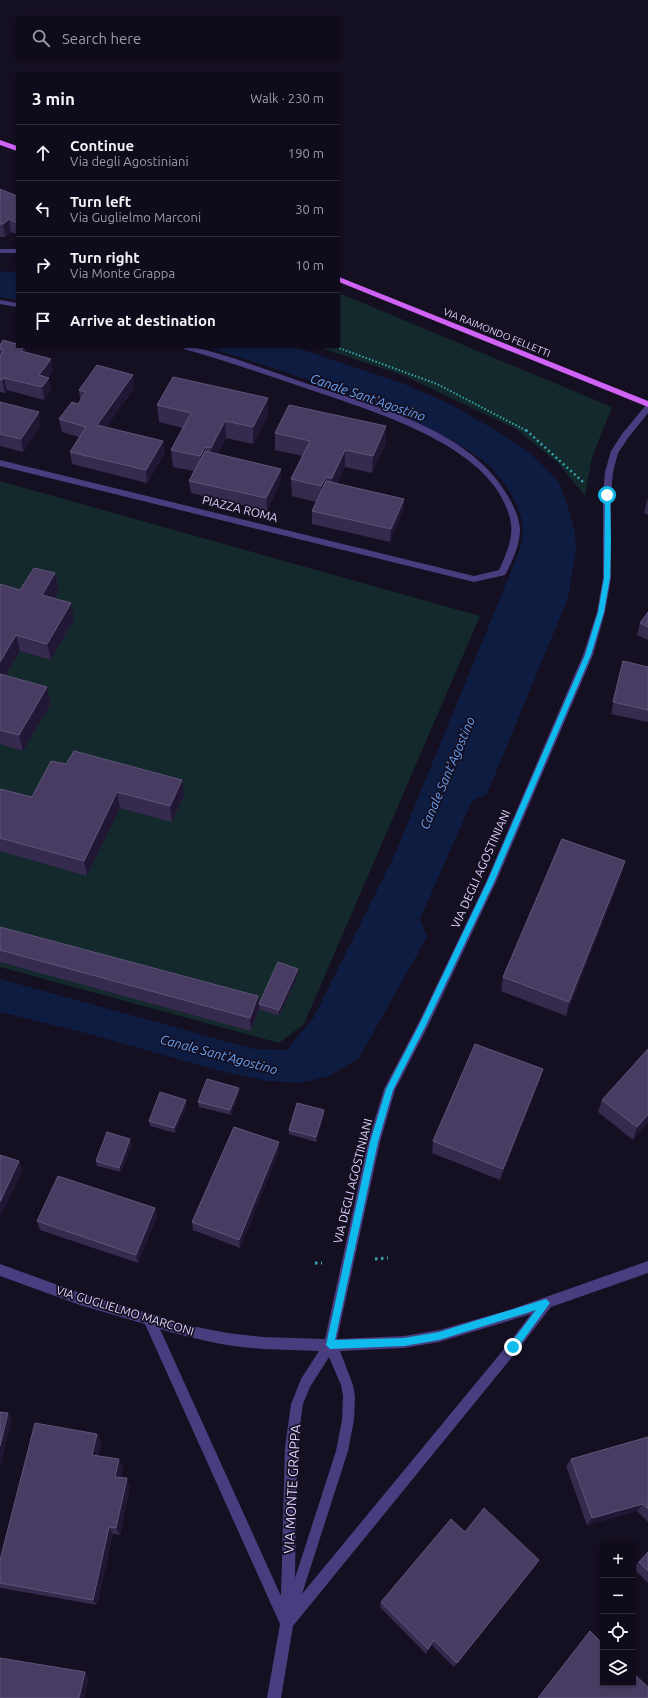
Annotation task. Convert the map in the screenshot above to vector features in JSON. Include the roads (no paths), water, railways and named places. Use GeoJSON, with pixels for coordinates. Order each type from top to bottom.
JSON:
{"type":"FeatureCollection","features":[{"type":"Feature","properties":{"kind":"main road"},"geometry":{"type":"LineString","coordinates":[[0,142],[16,149]]}},
{"type":"Feature","properties":{"kind":"main road","name":"VIA RAIMONDO FELLETTI"},"geometry":{"type":"LineString","coordinates":[[340,279],[648,404]]}},
{"type":"Feature","properties":{"kind":"street"},"geometry":{"type":"LineString","coordinates":[[0,251],[16,251]]}},
{"type":"Feature","properties":{"kind":"street"},"geometry":{"type":"LineString","coordinates":[[0,302],[16,305]]}},
{"type":"Feature","properties":{"kind":"street","name":"PIAZZA ROMA"},"geometry":{"type":"LineString","coordinates":[[0,463],[474,579],[502,573],[515,543],[515,524],[507,502],[497,484],[476,462],[448,443],[428,433],[368,408],[230,360],[190,348]]}},
{"type":"Feature","properties":{"kind":"street","name":"VIA DEGLI AGOSTINIANI"},"geometry":{"type":"LineString","coordinates":[[330,1345],[374,1142],[390,1089],[424,1023],[491,882],[588,655],[601,612],[607,578],[607,495],[609,472],[614,453],[624,436],[648,408]]}},
{"type":"Feature","properties":{"kind":"street","name":"VIA GUGLIELMO MARCONI"},"geometry":{"type":"LineString","coordinates":[[0,1270],[80,1299],[191,1332],[228,1339],[263,1343],[330,1345],[404,1342],[439,1336],[546,1303],[648,1267]]}},
{"type":"Feature","properties":{"kind":"street","name":"VIA MONTE GRAPPA"},"geometry":{"type":"LineString","coordinates":[[287,1623],[513,1347],[546,1303]]}},
{"type":"Feature","properties":{"kind":"street"},"geometry":{"type":"LineString","coordinates":[[150,1321],[287,1623]]}},
{"type":"Feature","properties":{"kind":"street","name":"VIA MONTE GRAPPA"},"geometry":{"type":"LineString","coordinates":[[274,1698],[287,1623],[342,1451],[347,1430],[350,1407],[349,1389],[342,1366],[330,1345],[304,1383],[297,1404],[293,1426],[291,1447],[287,1623]]}},
{"type":"Feature","properties":{"kind":"water"},"geometry":{"type":"Polygon","coordinates":[[[0,271],[16,273],[16,300],[0,297],[0,271]]]}},
{"type":"Feature","properties":{"kind":"water","name":"Canale Sant'Agostino"},"geometry":{"type":"Polygon","coordinates":[[[210,348],[298,348],[404,384],[450,404],[528,451],[559,482],[575,533],[576,551],[568,598],[487,794],[472,801],[420,919],[427,937],[359,1058],[329,1076],[300,1083],[268,1081],[220,1071],[89,1034],[0,1012],[0,979],[254,1049],[287,1050],[314,1017],[395,854],[518,553],[523,537],[520,513],[511,494],[499,476],[486,463],[458,444],[429,428],[399,415],[348,394],[210,348]]]}}]}
